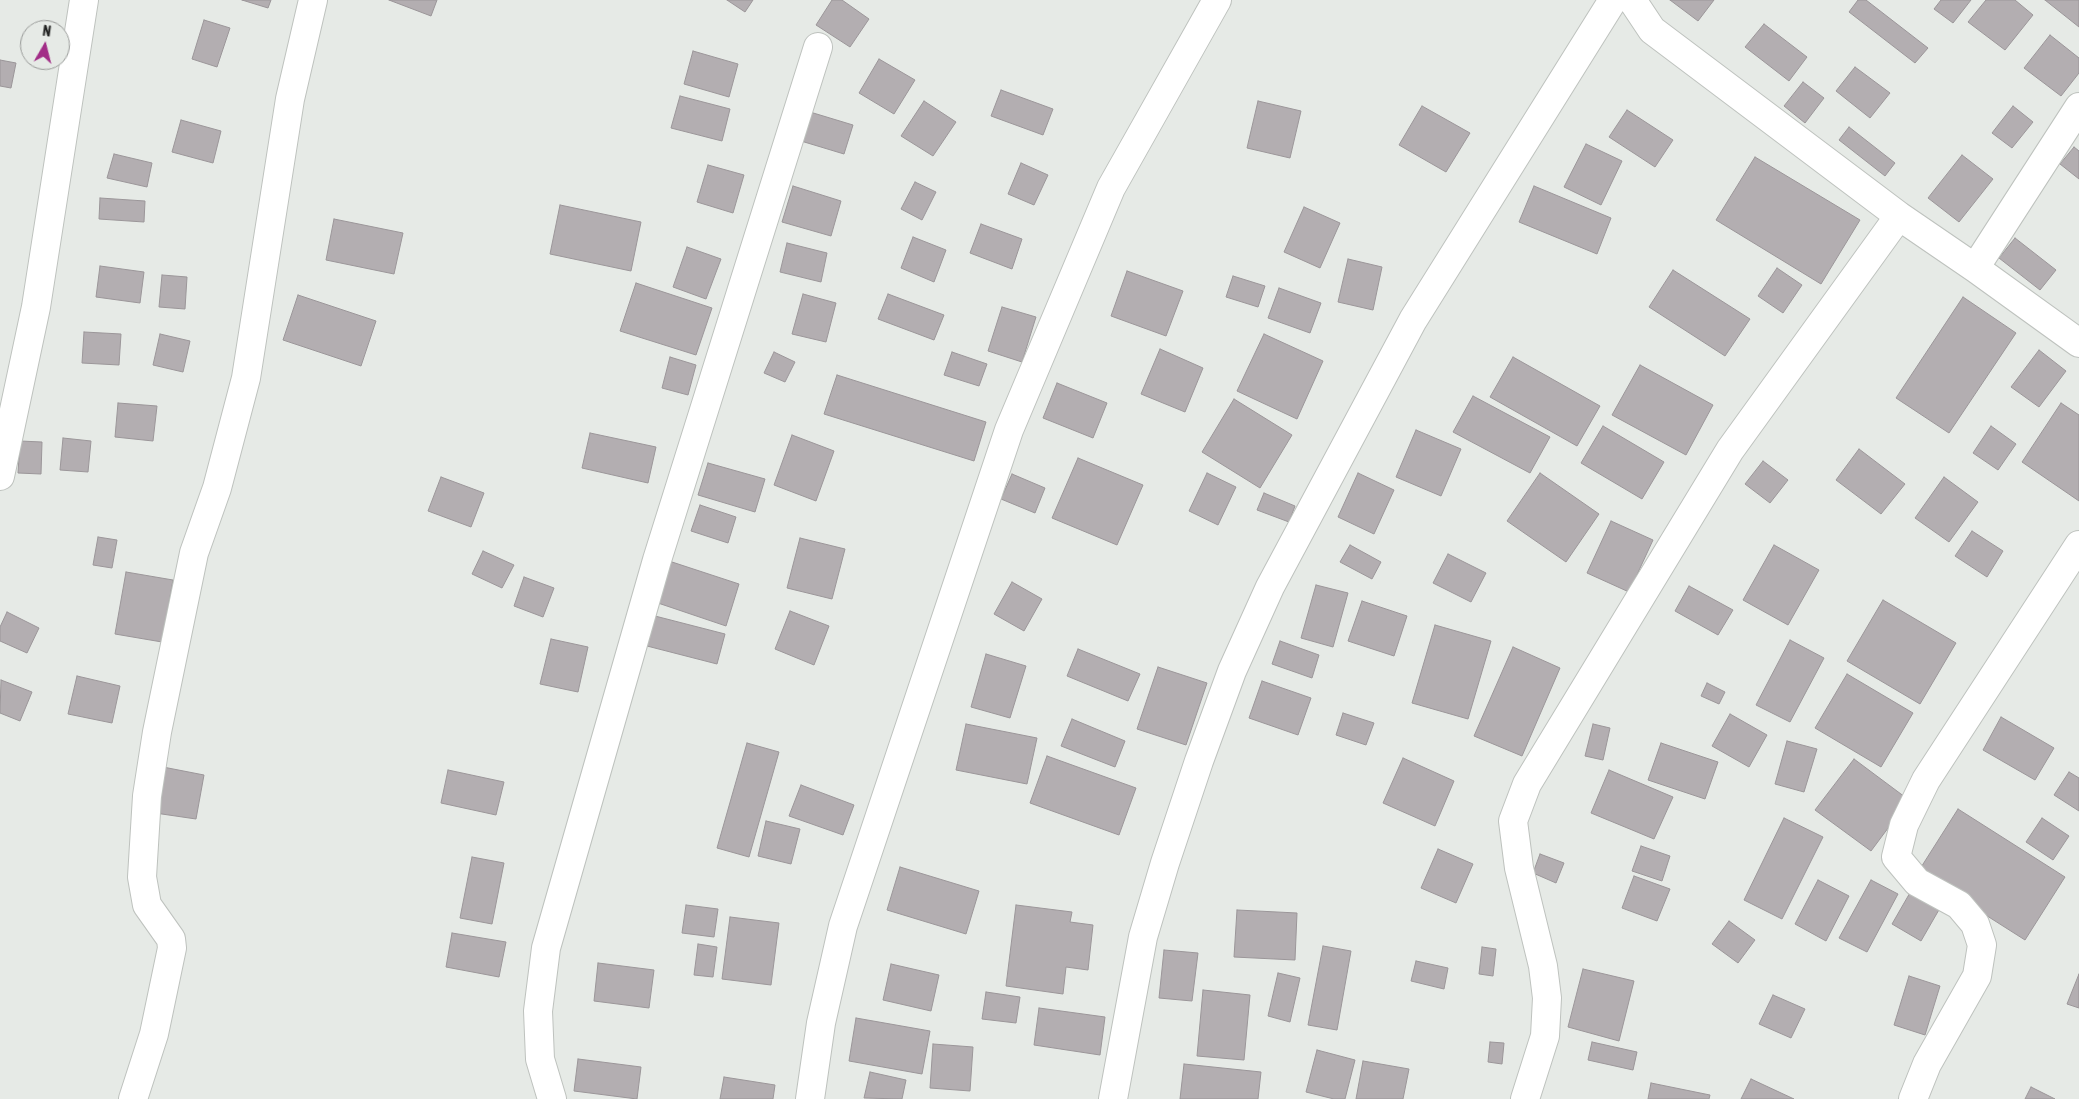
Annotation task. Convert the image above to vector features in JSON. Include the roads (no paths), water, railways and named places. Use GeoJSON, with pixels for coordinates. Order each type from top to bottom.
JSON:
{"type":"FeatureCollection","features":[{"type":"Feature","properties":{"kind":"street"},"geometry":{"type":"LineString","coordinates":[[0,476],[36,307],[84,0]]}},
{"type":"Feature","properties":{"kind":"street"},"geometry":{"type":"LineString","coordinates":[[133,1099],[154,1034],[172,948],[171,939],[147,905],[142,877],[147,796],[157,732],[194,553],[217,488],[246,378],[290,99],[313,0]]}},
{"type":"Feature","properties":{"kind":"street"},"geometry":{"type":"LineString","coordinates":[[810,1099],[821,1023],[843,926],[1009,430],[1111,188],[1217,0]]}},
{"type":"Feature","properties":{"kind":"street"},"geometry":{"type":"LineString","coordinates":[[1113,1099],[1142,937],[1199,761],[1232,671],[1270,587],[1413,320],[1613,0]]}},
{"type":"Feature","properties":{"kind":"street"},"geometry":{"type":"LineString","coordinates":[[1632,0],[1652,30],[1899,216],[1976,268],[2079,343]]}},
{"type":"Feature","properties":{"kind":"street"},"geometry":{"type":"LineString","coordinates":[[552,1099],[540,1059],[538,1010],[546,948],[657,560],[818,47]]}},
{"type":"Feature","properties":{"kind":"street"},"geometry":{"type":"LineString","coordinates":[[1976,268],[2079,107]]}},
{"type":"Feature","properties":{"kind":"street"},"geometry":{"type":"LineString","coordinates":[[1525,1099],[1545,1036],[1547,998],[1543,966],[1519,868],[1513,821],[1527,784],[1730,450],[1899,216]]}},
{"type":"Feature","properties":{"kind":"street"},"geometry":{"type":"LineString","coordinates":[[1913,1099],[1927,1064],[1977,976],[1982,945],[1976,924],[1959,904],[1917,882],[1896,856],[1904,826],[1926,780],[2079,545]]}}]}
